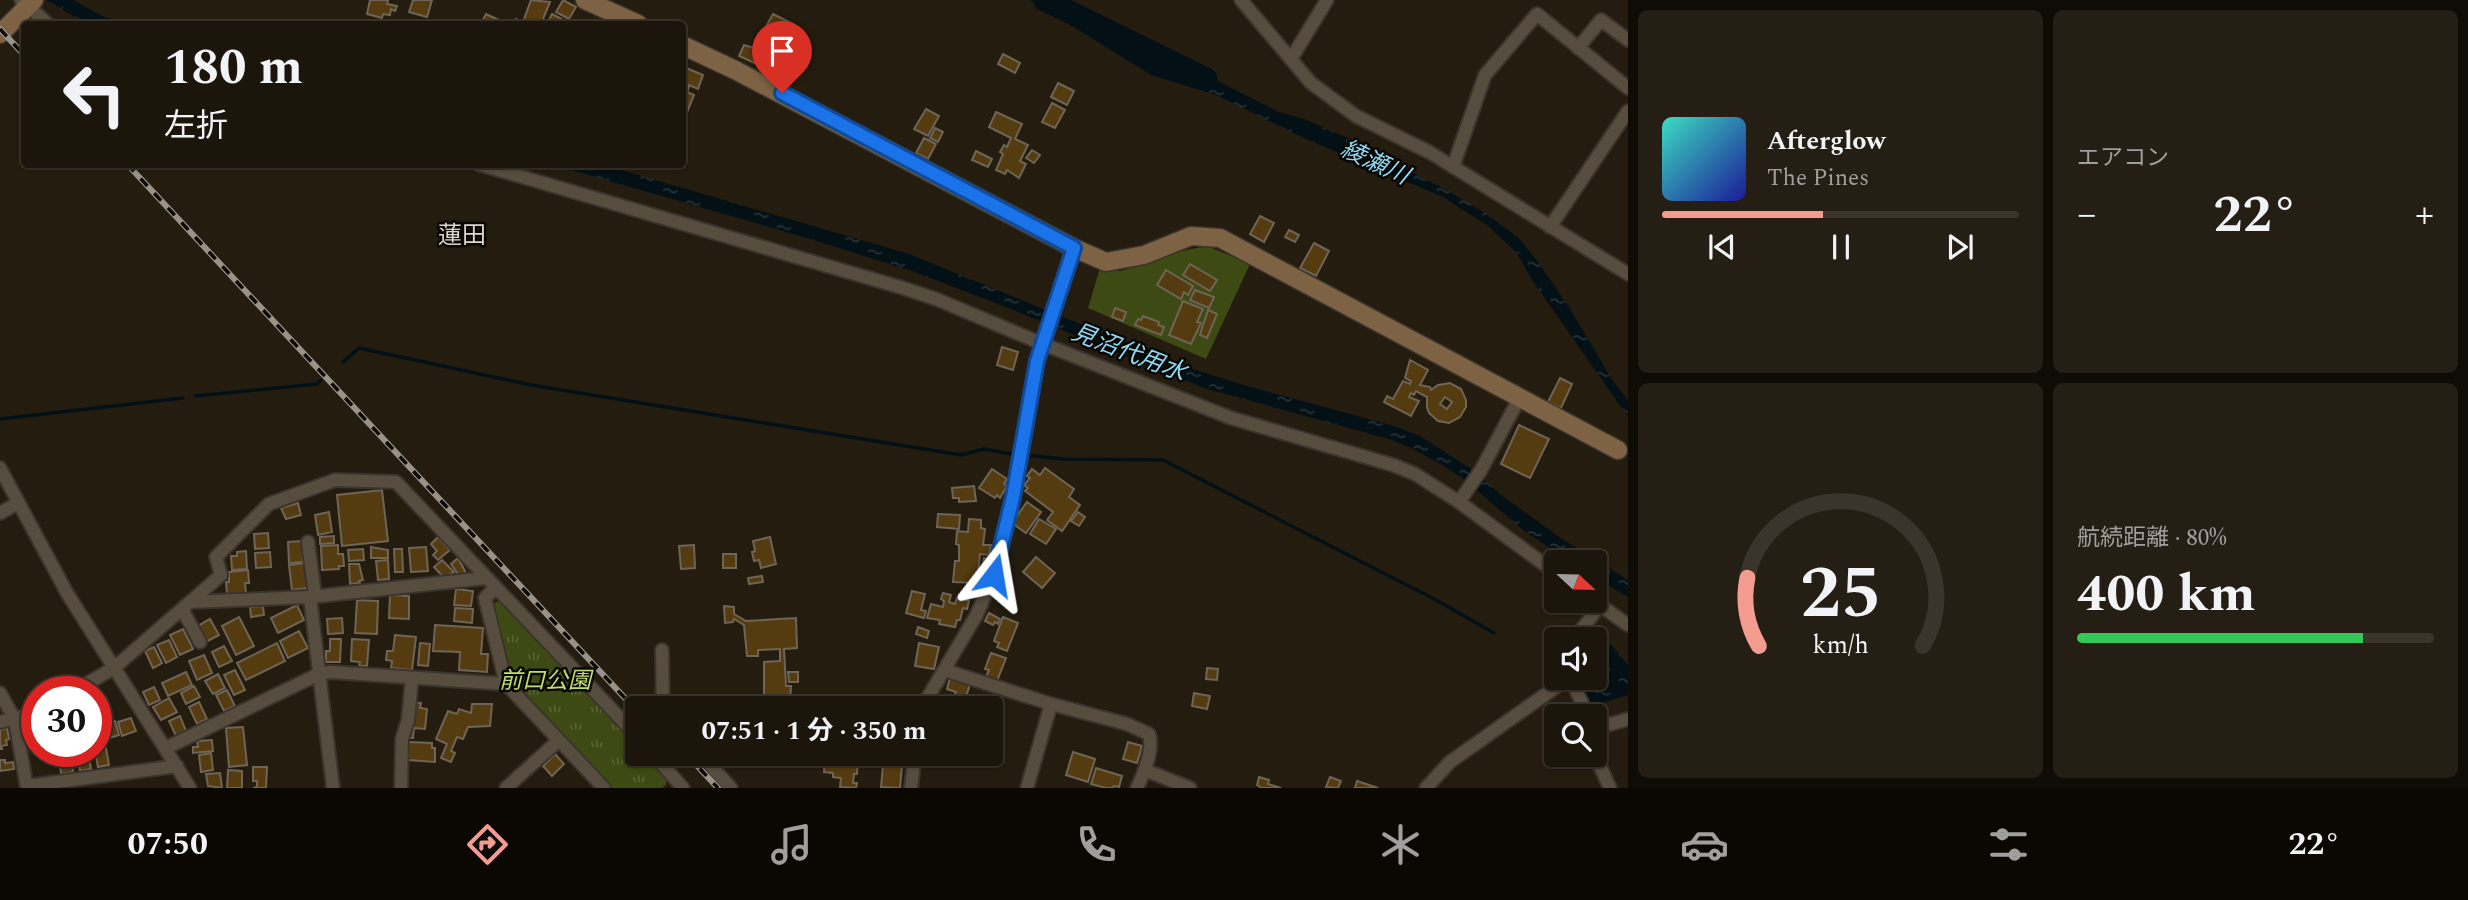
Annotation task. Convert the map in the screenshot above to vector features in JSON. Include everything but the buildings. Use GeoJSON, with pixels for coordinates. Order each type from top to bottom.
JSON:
{"type":"FeatureCollection","features":[{"type":"Feature","properties":{"kind":"street"},"geometry":{"type":"LineString","coordinates":[[585,0],[631,21]]}},
{"type":"Feature","properties":{"kind":"street"},"geometry":{"type":"LineString","coordinates":[[1241,0],[1311,83],[1356,116],[1429,152],[1628,274]]}},
{"type":"Feature","properties":{"kind":"street"},"geometry":{"type":"LineString","coordinates":[[1291,59],[1327,0]]}},
{"type":"Feature","properties":{"kind":"street"},"geometry":{"type":"LineString","coordinates":[[0,34],[28,2],[45,21]]}},
{"type":"Feature","properties":{"kind":"street"},"geometry":{"type":"LineString","coordinates":[[1453,167],[1485,75],[1536,14],[1628,88]]}},
{"type":"Feature","properties":{"kind":"street"},"geometry":{"type":"LineString","coordinates":[[1578,48],[1601,19],[1628,40]]}},
{"type":"Feature","properties":{"kind":"street"},"geometry":{"type":"LineString","coordinates":[[686,47],[735,69],[884,146],[1074,248],[1107,262],[1144,255],[1191,236],[1220,238],[1623,452]]}},
{"type":"Feature","properties":{"kind":"street"},"geometry":{"type":"LineString","coordinates":[[1550,227],[1628,111]]}},
{"type":"Feature","properties":{"kind":"street"},"geometry":{"type":"LineString","coordinates":[[492,168],[936,299],[1231,418],[1393,465],[1415,474],[1460,502],[1544,564]]}},
{"type":"Feature","properties":{"kind":"street"},"geometry":{"type":"LineString","coordinates":[[929,696],[976,616],[994,575],[1013,497],[1037,361],[1074,248]]}},
{"type":"Feature","properties":{"kind":"street"},"geometry":{"type":"LineString","coordinates":[[1460,502],[1520,397]]}},
{"type":"Feature","properties":{"kind":"street"},"geometry":{"type":"LineString","coordinates":[[0,468],[67,593],[190,788]]}},
{"type":"Feature","properties":{"kind":"street"},"geometry":{"type":"LineString","coordinates":[[100,676],[114,668],[221,575],[216,557],[269,505],[335,480],[396,482],[625,723]]}},
{"type":"Feature","properties":{"kind":"street"},"geometry":{"type":"LineString","coordinates":[[0,513],[18,503]]}},
{"type":"Feature","properties":{"kind":"street"},"geometry":{"type":"LineString","coordinates":[[308,542],[319,674],[333,788]]}},
{"type":"Feature","properties":{"kind":"street"},"geometry":{"type":"LineString","coordinates":[[186,606],[490,583]]}},
{"type":"Feature","properties":{"kind":"street"},"geometry":{"type":"LineString","coordinates":[[490,583],[485,598],[506,684],[604,788]]}},
{"type":"Feature","properties":{"kind":"street"},"geometry":{"type":"LineString","coordinates":[[186,606],[200,642]]}},
{"type":"Feature","properties":{"kind":"street"},"geometry":{"type":"LineString","coordinates":[[1607,611],[1628,625]]}},
{"type":"Feature","properties":{"kind":"street"},"geometry":{"type":"LineString","coordinates":[[662,650],[663,696]]}},
{"type":"Feature","properties":{"kind":"street"},"geometry":{"type":"LineString","coordinates":[[944,670],[1051,704],[1127,724],[1149,734],[1151,739],[1145,770],[1138,788]]}},
{"type":"Feature","properties":{"kind":"street"},"geometry":{"type":"LineString","coordinates":[[166,748],[319,674],[331,672],[506,684]]}},
{"type":"Feature","properties":{"kind":"street"},"geometry":{"type":"LineString","coordinates":[[401,788],[402,739],[408,720],[412,678]]}},
{"type":"Feature","properties":{"kind":"street"},"geometry":{"type":"LineString","coordinates":[[1426,788],[1450,762],[1552,690]]}},
{"type":"Feature","properties":{"kind":"street"},"geometry":{"type":"LineString","coordinates":[[0,693],[15,720],[27,787],[177,766]]}},
{"type":"Feature","properties":{"kind":"street"},"geometry":{"type":"LineString","coordinates":[[1027,788],[1051,704]]}},
{"type":"Feature","properties":{"kind":"street"},"geometry":{"type":"LineString","coordinates":[[0,722],[21,718]]}},
{"type":"Feature","properties":{"kind":"street"},"geometry":{"type":"LineString","coordinates":[[1607,725],[1628,719]]}},
{"type":"Feature","properties":{"kind":"street"},"geometry":{"type":"LineString","coordinates":[[506,788],[558,741]]}},
{"type":"Feature","properties":{"kind":"street"},"geometry":{"type":"LineString","coordinates":[[662,766],[676,786]]}},
{"type":"Feature","properties":{"kind":"street"},"geometry":{"type":"LineString","coordinates":[[711,766],[732,788]]}},
{"type":"Feature","properties":{"kind":"street"},"geometry":{"type":"LineString","coordinates":[[911,788],[914,766]]}},
{"type":"Feature","properties":{"kind":"street"},"geometry":{"type":"LineString","coordinates":[[1600,767],[1610,788]]}},
{"type":"Feature","properties":{"kind":"street"},"geometry":{"type":"LineString","coordinates":[[1145,770],[1190,788]]}},
{"type":"Feature","properties":{"kind":"green space"},"geometry":{"type":"Polygon","coordinates":[[[1207,246],[1250,264],[1206,359],[1088,308],[1100,268],[1121,271],[1177,252],[1207,246]]]}},
{"type":"Feature","properties":{"kind":"green space","name":"前口公園"},"geometry":{"type":"Polygon","coordinates":[[[499,601],[545,650],[551,650],[625,728],[625,766],[660,766],[667,774],[666,785],[662,788],[612,788],[511,681],[492,604],[499,601]]]}},
{"type":"Feature","properties":{"kind":"water"},"geometry":{"type":"Polygon","coordinates":[[[46,0],[73,0],[117,21],[82,21],[46,0]]]}},
{"type":"Feature","properties":{"kind":"water"},"geometry":{"type":"Polygon","coordinates":[[[1030,0],[1053,0],[1134,48],[1214,79],[1279,112],[1304,119],[1362,144],[1485,213],[1519,238],[1538,262],[1569,307],[1613,381],[1628,400],[1628,417],[1532,280],[1516,252],[1488,226],[1443,197],[1306,139],[1216,95],[1151,75],[1030,0]]]}},
{"type":"Feature","properties":{"kind":"water","name":"見沼代用水"},"geometry":{"type":"Polygon","coordinates":[[[564,168],[614,168],[909,254],[1183,366],[1391,425],[1420,436],[1473,470],[1501,495],[1580,550],[1553,550],[1524,531],[1465,480],[1413,449],[1389,439],[1204,388],[912,271],[564,168]]]}},
{"type":"Feature","properties":{"kind":"water"},"geometry":{"type":"Polygon","coordinates":[[[1607,567],[1628,580],[1628,597],[1607,585],[1607,567]]]}},
{"type":"Feature","properties":{"kind":"water"},"geometry":{"type":"Polygon","coordinates":[[[1607,639],[1628,665],[1628,695],[1600,704],[1589,704],[1582,690],[1607,690],[1607,639]]]}},
{"type":"Feature","properties":{"kind":"waterway","name":"綾瀬川"},"geometry":{"type":"LineString","coordinates":[[1045,0],[1206,79]]}},
{"type":"Feature","properties":{"kind":"waterway"},"geometry":{"type":"LineString","coordinates":[[343,362],[359,348],[531,385],[961,455],[984,449],[1017,455]]}},
{"type":"Feature","properties":{"kind":"waterway"},"geometry":{"type":"LineString","coordinates":[[196,396],[317,384],[321,380]]}},
{"type":"Feature","properties":{"kind":"waterway"},"geometry":{"type":"LineString","coordinates":[[0,419],[183,398]]}},
{"type":"Feature","properties":{"kind":"waterway"},"geometry":{"type":"LineString","coordinates":[[1024,455],[1064,459],[1163,460],[1436,600],[1494,633]]}},
{"type":"Feature","properties":{"kind":"railway"},"geometry":{"type":"LineString","coordinates":[[0,29],[21,52]]}},
{"type":"Feature","properties":{"kind":"railway"},"geometry":{"type":"LineString","coordinates":[[131,168],[625,698]]}},
{"type":"Feature","properties":{"kind":"railway"},"geometry":{"type":"LineString","coordinates":[[697,766],[718,788]]}},
{"type":"Feature","properties":{"kind":"district","name":"蓮田"},"geometry":{"type":"Point","coordinates":[462,235]}},
{"type":"Feature","properties":{"kind":"route"},"geometry":{"type":"LineString","coordinates":[[782,93],[1074,248],[1037,361],[1021,458],[994,575]]}}]}
